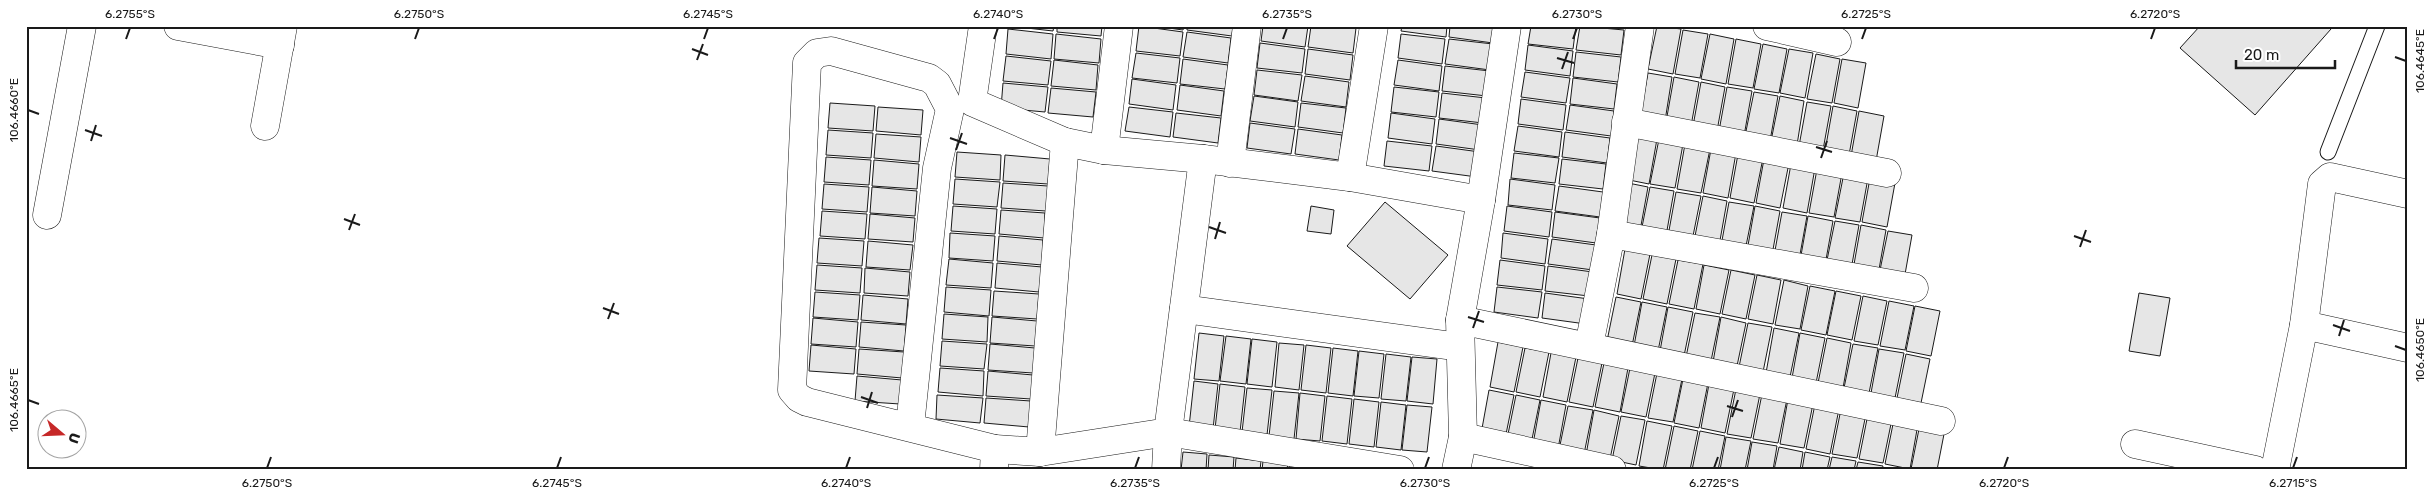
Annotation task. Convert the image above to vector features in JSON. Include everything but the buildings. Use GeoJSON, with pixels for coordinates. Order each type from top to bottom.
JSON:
{"type":"FeatureCollection","features":[{"type":"Feature","properties":{"kind":"street"},"geometry":{"type":"LineString","coordinates":[[47,215],[82,26]]}},
{"type":"Feature","properties":{"kind":"street"},"geometry":{"type":"LineString","coordinates":[[178,26],[282,36],[265,126]]}},
{"type":"Feature","properties":{"kind":"street"},"geometry":{"type":"LineString","coordinates":[[910,426],[937,168],[961,106],[983,26]]}},
{"type":"Feature","properties":{"kind":"street"},"geometry":{"type":"LineString","coordinates":[[1104,150],[1119,26]]}},
{"type":"Feature","properties":{"kind":"street"},"geometry":{"type":"LineString","coordinates":[[1230,163],[1248,26]]}},
{"type":"Feature","properties":{"kind":"street"},"geometry":{"type":"LineString","coordinates":[[1350,177],[1374,26]]}},
{"type":"Feature","properties":{"kind":"street"},"geometry":{"type":"LineString","coordinates":[[1456,470],[1463,437],[1460,320],[1482,200],[1507,26]]}},
{"type":"Feature","properties":{"kind":"street"},"geometry":{"type":"LineString","coordinates":[[1589,346],[1611,234],[1640,26]]}},
{"type":"Feature","properties":{"kind":"street"},"geometry":{"type":"LineString","coordinates":[[1767,26],[1837,42]]}},
{"type":"Feature","properties":{"kind":"street"},"geometry":{"type":"LineString","coordinates":[[1400,470],[1168,432],[994,459],[910,426],[807,402],[799,398],[792,390],[807,63],[817,53],[831,51],[929,78],[961,106],[1066,142],[1104,150],[1203,159],[1350,177],[1482,200]]}},
{"type":"Feature","properties":{"kind":"street"},"geometry":{"type":"LineString","coordinates":[[1626,122],[1887,173]]}},
{"type":"Feature","properties":{"kind":"street"},"geometry":{"type":"LineString","coordinates":[[1040,452],[1066,142]]}},
{"type":"Feature","properties":{"kind":"street"},"geometry":{"type":"LineString","coordinates":[[1166,470],[1168,432],[1203,159]]}},
{"type":"Feature","properties":{"kind":"street"},"geometry":{"type":"LineString","coordinates":[[2275,470],[2304,325],[2322,184],[2326,178],[2330,177],[2408,194]]}},
{"type":"Feature","properties":{"kind":"street"},"geometry":{"type":"LineString","coordinates":[[1611,234],[1914,288]]}},
{"type":"Feature","properties":{"kind":"street"},"geometry":{"type":"LineString","coordinates":[[1184,309],[1460,347]]}},
{"type":"Feature","properties":{"kind":"street"},"geometry":{"type":"LineString","coordinates":[[1460,320],[1940,421]]}},
{"type":"Feature","properties":{"kind":"street"},"geometry":{"type":"LineString","coordinates":[[2304,325],[2408,348]]}},
{"type":"Feature","properties":{"kind":"street"},"geometry":{"type":"LineString","coordinates":[[1463,437],[1571,466],[1612,470]]}},
{"type":"Feature","properties":{"kind":"street"},"geometry":{"type":"LineString","coordinates":[[2135,444],[2255,470]]}},
{"type":"Feature","properties":{"kind":"lane"},"geometry":{"type":"LineString","coordinates":[[2328,152],[2377,26]]}}]}
